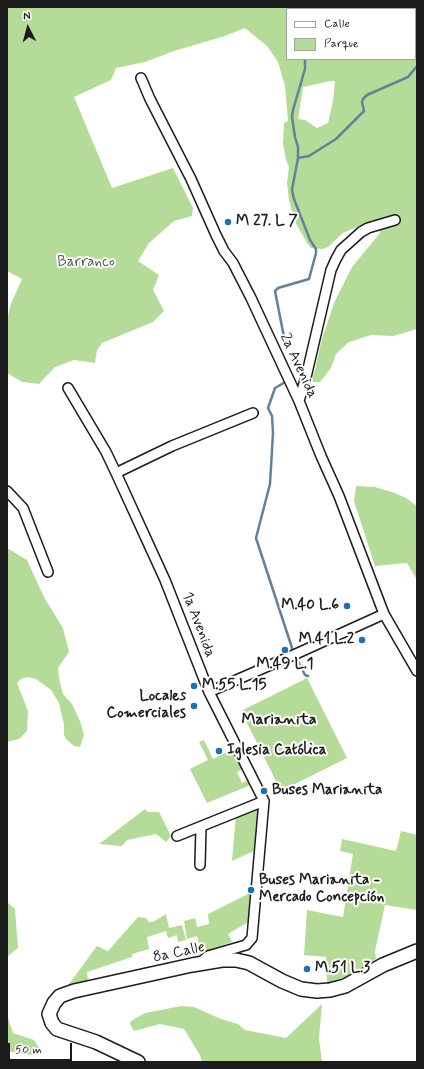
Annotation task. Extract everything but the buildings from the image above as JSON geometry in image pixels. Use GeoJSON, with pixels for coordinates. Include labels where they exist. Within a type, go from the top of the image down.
{"type":"FeatureCollection","features":[{"type":"Feature","properties":{"kind":"main road","name":"8a Calle"},"geometry":{"type":"LineString","coordinates":[[138,1062],[96,1042],[57,1029],[50,1017],[50,1011],[54,1003],[60,996],[74,991],[222,960],[243,961],[254,965],[293,986],[305,990],[323,991],[345,986],[383,964],[417,951]]}},
{"type":"Feature","properties":{"kind":"street","name":"2a Avenida"},"geometry":{"type":"LineString","coordinates":[[141,78],[150,99],[191,179],[216,235],[251,298],[299,401],[318,450],[339,496],[384,614],[417,671]]}},
{"type":"Feature","properties":{"kind":"street"},"geometry":{"type":"LineString","coordinates":[[299,401],[336,259],[341,250],[361,232],[368,228],[395,220]]}},
{"type":"Feature","properties":{"kind":"street","name":"1a Avenida"},"geometry":{"type":"LineString","coordinates":[[68,388],[106,452],[116,473],[166,580],[209,692],[264,801]]}},
{"type":"Feature","properties":{"kind":"street"},"geometry":{"type":"LineString","coordinates":[[116,473],[172,446],[253,413]]}},
{"type":"Feature","properties":{"kind":"street"},"geometry":{"type":"LineString","coordinates":[[7,491],[23,508],[48,572]]}},
{"type":"Feature","properties":{"kind":"street"},"geometry":{"type":"LineString","coordinates":[[209,692],[384,614]]}},
{"type":"Feature","properties":{"kind":"street"},"geometry":{"type":"LineString","coordinates":[[177,836],[264,801],[252,938],[246,945],[208,956],[199,964]]}},
{"type":"Feature","properties":{"kind":"street"},"geometry":{"type":"LineString","coordinates":[[200,865],[201,827]]}},
{"type":"Feature","properties":{"kind":"green space","name":"Barranco"},"geometry":{"type":"Polygon","coordinates":[[[7,7],[417,7],[417,329],[393,336],[371,335],[349,342],[336,354],[331,368],[320,382],[311,382],[321,342],[334,303],[352,267],[380,233],[378,222],[373,220],[343,233],[328,247],[323,249],[311,248],[307,243],[294,220],[289,200],[287,183],[289,167],[283,144],[284,123],[288,121],[285,86],[278,62],[267,46],[245,28],[145,62],[116,68],[111,80],[74,97],[112,188],[173,168],[193,208],[192,216],[174,221],[149,243],[138,261],[159,275],[153,290],[164,311],[153,322],[102,343],[97,350],[95,363],[74,360],[55,367],[39,384],[22,382],[7,373],[7,322],[10,306],[22,279],[7,271],[7,7]],[[335,81],[303,87],[298,119],[305,120],[317,128],[328,123],[333,101],[335,81]]]}},
{"type":"Feature","properties":{"kind":"green space"},"geometry":{"type":"Polygon","coordinates":[[[356,486],[375,487],[395,493],[406,498],[417,506],[417,580],[407,563],[375,566],[354,501],[356,486]]]}},
{"type":"Feature","properties":{"kind":"green space"},"geometry":{"type":"Polygon","coordinates":[[[7,548],[27,560],[44,597],[63,628],[69,652],[58,668],[59,679],[63,694],[72,704],[80,721],[84,735],[80,747],[74,746],[64,735],[64,724],[59,703],[51,690],[36,679],[28,677],[21,679],[17,683],[28,711],[27,731],[19,739],[7,742],[7,548]]]}},
{"type":"Feature","properties":{"kind":"green space"},"geometry":{"type":"Polygon","coordinates":[[[307,678],[347,758],[281,791],[241,711],[307,678]]]}},
{"type":"Feature","properties":{"kind":"green space"},"geometry":{"type":"Polygon","coordinates":[[[204,740],[213,759],[235,748],[245,768],[237,772],[242,783],[250,779],[253,784],[207,803],[190,769],[208,760],[199,742],[204,740]]]}},
{"type":"Feature","properties":{"kind":"green space"},"geometry":{"type":"Polygon","coordinates":[[[262,803],[258,849],[232,861],[236,814],[262,803]]]}},
{"type":"Feature","properties":{"kind":"green space"},"geometry":{"type":"Polygon","coordinates":[[[145,809],[148,812],[159,812],[171,836],[166,842],[156,834],[127,840],[122,846],[99,844],[145,809]]]}},
{"type":"Feature","properties":{"kind":"green space"},"geometry":{"type":"Polygon","coordinates":[[[401,831],[417,835],[417,910],[385,905],[375,951],[376,959],[347,976],[327,984],[326,957],[304,955],[307,910],[343,917],[353,854],[340,851],[342,839],[396,851],[401,831]]]}},
{"type":"Feature","properties":{"kind":"green space"},"geometry":{"type":"Polygon","coordinates":[[[252,892],[250,921],[228,934],[232,942],[201,953],[197,936],[187,939],[184,921],[195,918],[197,927],[209,924],[208,914],[252,892]]]}},
{"type":"Feature","properties":{"kind":"green space"},"geometry":{"type":"Polygon","coordinates":[[[7,902],[15,909],[18,948],[7,957],[7,902]]]}},
{"type":"Feature","properties":{"kind":"green space"},"geometry":{"type":"Polygon","coordinates":[[[166,914],[169,928],[182,925],[186,940],[178,942],[177,935],[168,938],[166,931],[147,937],[149,949],[132,954],[132,957],[87,972],[88,982],[66,988],[97,946],[108,951],[138,917],[146,918],[149,922],[153,922],[166,914]]]}},
{"type":"Feature","properties":{"kind":"green space"},"geometry":{"type":"Polygon","coordinates":[[[322,1004],[319,1038],[322,1062],[202,1062],[200,1055],[184,1029],[160,1024],[134,1031],[130,1024],[131,1021],[145,1013],[181,1006],[194,1007],[221,1019],[238,1024],[245,1030],[286,1038],[322,1004]]]}},
{"type":"Feature","properties":{"kind":"green space"},"geometry":{"type":"Polygon","coordinates":[[[7,1015],[13,1033],[34,1040],[39,1048],[31,1055],[7,1051],[7,1015]]]}},
{"type":"Feature","properties":{"kind":"waterway"},"geometry":{"type":"LineString","coordinates":[[284,337],[275,291],[278,288],[309,279],[316,253],[316,249],[310,240],[292,190],[298,158],[298,147],[292,117],[305,69],[305,60]]}},
{"type":"Feature","properties":{"kind":"waterway"},"geometry":{"type":"LineString","coordinates":[[298,158],[309,156],[336,139],[364,111],[362,102],[367,95],[408,77],[417,66]]}},
{"type":"Feature","properties":{"kind":"waterway"},"geometry":{"type":"LineString","coordinates":[[287,381],[275,388],[268,408],[272,416],[273,433],[270,484],[256,538],[293,651],[305,675],[308,676]]}},
{"type":"Feature","properties":{"kind":"place","name":"M 27. L 7"},"geometry":{"type":"Point","coordinates":[228,222]}},
{"type":"Feature","properties":{"kind":"place","name":"M.40 L.6"},"geometry":{"type":"Point","coordinates":[347,606]}},
{"type":"Feature","properties":{"kind":"place","name":"M.41 L.2"},"geometry":{"type":"Point","coordinates":[362,640]}},
{"type":"Feature","properties":{"kind":"place","name":"M.49 L.1"},"geometry":{"type":"Point","coordinates":[285,650]}},
{"type":"Feature","properties":{"kind":"place","name":"M.55 L.15"},"geometry":{"type":"Point","coordinates":[194,686]}},
{"type":"Feature","properties":{"kind":"place","name":"Locales Comerciales"},"geometry":{"type":"Point","coordinates":[194,706]}},
{"type":"Feature","properties":{"kind":"place","name":"Iglesia Católica"},"geometry":{"type":"Point","coordinates":[219,751]}},
{"type":"Feature","properties":{"kind":"place","name":"Buses Marianita"},"geometry":{"type":"Point","coordinates":[264,791]}},
{"type":"Feature","properties":{"kind":"place","name":"Buses Marianita - Mercado Concepción"},"geometry":{"type":"Point","coordinates":[251,890]}},
{"type":"Feature","properties":{"kind":"place","name":"M.51 L.3"},"geometry":{"type":"Point","coordinates":[307,969]}},
{"type":"Feature","properties":{"kind":"district","name":"Marianita"},"geometry":{"type":"Point","coordinates":[279,721]}}]}
